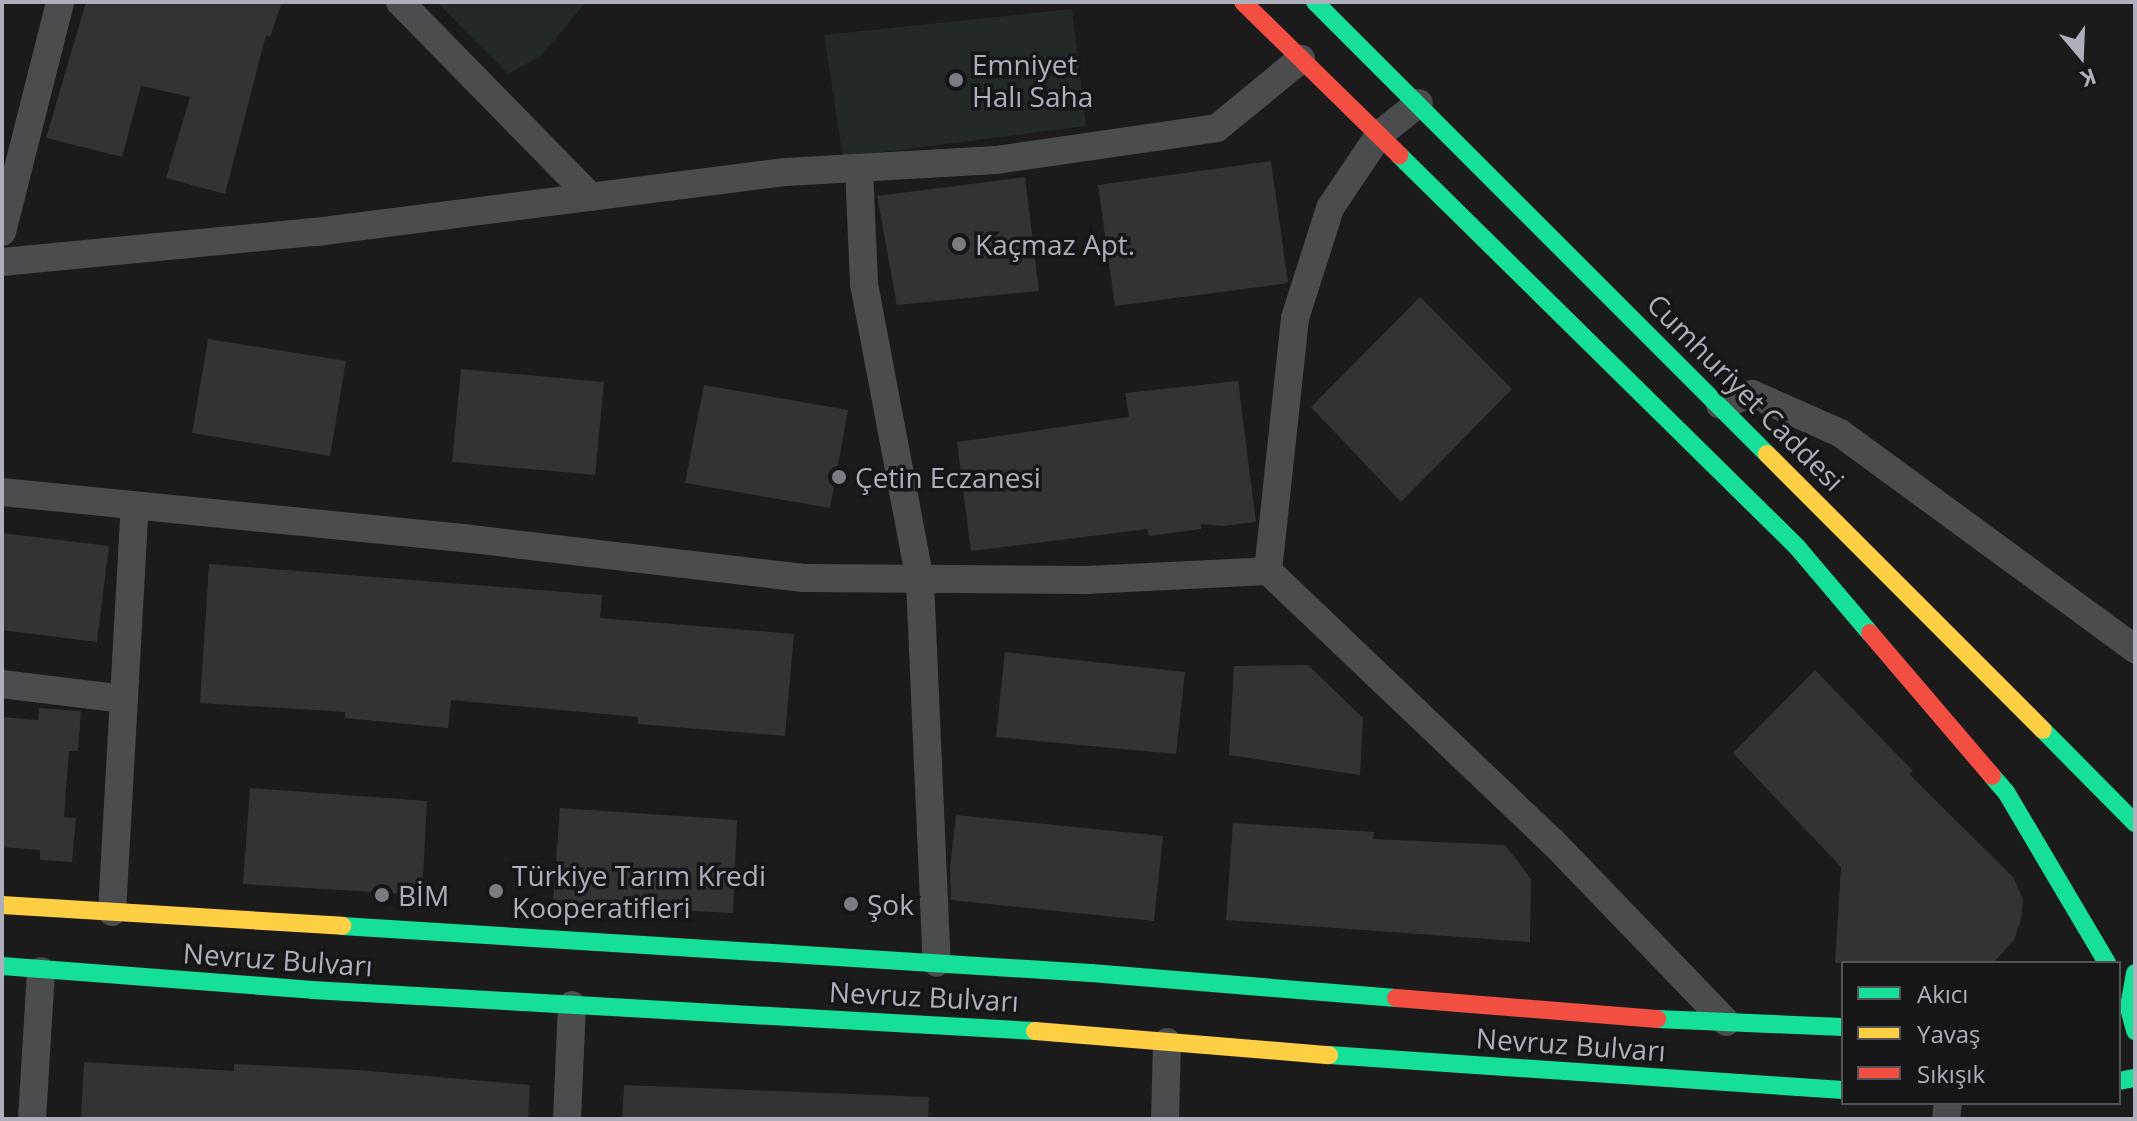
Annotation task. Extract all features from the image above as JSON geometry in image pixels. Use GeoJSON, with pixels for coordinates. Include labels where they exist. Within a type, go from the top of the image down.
{"type":"FeatureCollection","features":[{"type":"Feature","properties":{"kind":"main road"},"geometry":{"type":"LineString","coordinates":[[1243,2],[1797,547],[2006,792],[2106,961]]}},
{"type":"Feature","properties":{"kind":"main road","name":"Cumhuriyet Caddesi"},"geometry":{"type":"LineString","coordinates":[[1315,2],[2135,823]]}},
{"type":"Feature","properties":{"kind":"main road","name":"Nevruz Bulvarı"},"geometry":{"type":"LineString","coordinates":[[2,905],[937,963],[1726,1022],[1841,1027]]}},
{"type":"Feature","properties":{"kind":"main road","name":"Nevruz Bulvarı"},"geometry":{"type":"LineString","coordinates":[[2,966],[572,1005],[991,1027],[1506,1069],[1841,1090]]}},
{"type":"Feature","properties":{"kind":"main road"},"geometry":{"type":"LineString","coordinates":[[2135,973],[2124,1009],[2135,1031]]}},
{"type":"Feature","properties":{"kind":"street"},"geometry":{"type":"LineString","coordinates":[[2,232],[60,2]]}},
{"type":"Feature","properties":{"kind":"street"},"geometry":{"type":"LineString","coordinates":[[400,2],[591,197]]}},
{"type":"Feature","properties":{"kind":"street"},"geometry":{"type":"LineString","coordinates":[[2,262],[316,232],[786,172],[996,160],[1217,128],[1301,59]]}},
{"type":"Feature","properties":{"kind":"street"},"geometry":{"type":"LineString","coordinates":[[1268,571],[1295,318],[1330,208],[1379,135],[1419,103]]}},
{"type":"Feature","properties":{"kind":"street"},"geometry":{"type":"LineString","coordinates":[[859,168],[864,284],[920,581],[937,963]]}},
{"type":"Feature","properties":{"kind":"street"},"geometry":{"type":"LineString","coordinates":[[1720,405],[1752,394],[1840,433],[2135,649]]}},
{"type":"Feature","properties":{"kind":"street"},"geometry":{"type":"LineString","coordinates":[[2,492],[804,578],[1086,580],[1268,571],[1552,841],[1726,1022]]}},
{"type":"Feature","properties":{"kind":"street"},"geometry":{"type":"LineString","coordinates":[[112,912],[135,506]]}},
{"type":"Feature","properties":{"kind":"street"},"geometry":{"type":"LineString","coordinates":[[2,684],[124,699]]}},
{"type":"Feature","properties":{"kind":"street"},"geometry":{"type":"LineString","coordinates":[[32,1119],[41,971]]}},
{"type":"Feature","properties":{"kind":"street"},"geometry":{"type":"LineString","coordinates":[[567,1119],[572,1005]]}},
{"type":"Feature","properties":{"kind":"street"},"geometry":{"type":"LineString","coordinates":[[1165,1119],[1167,1042]]}},
{"type":"Feature","properties":{"kind":"shaded area"},"geometry":{"type":"Polygon","coordinates":[[[437,2],[586,2],[542,55],[508,74],[437,2]]]}},
{"type":"Feature","properties":{"kind":"shaded area","name":"Emniyet Halı Saha"},"geometry":{"type":"Polygon","coordinates":[[[1072,9],[1086,126],[843,157],[824,35],[1072,9]]]}},
{"type":"Feature","properties":{"kind":"building"},"geometry":{"type":"Polygon","coordinates":[[[86,2],[282,2],[270,37],[266,35],[225,194],[166,178],[190,97],[141,86],[122,157],[46,138],[86,2]]]}},
{"type":"Feature","properties":{"kind":"building"},"geometry":{"type":"Polygon","coordinates":[[[1271,161],[1288,283],[1115,306],[1098,185],[1271,161]]]}},
{"type":"Feature","properties":{"kind":"building","name":"Kaçmaz Apt."},"geometry":{"type":"Polygon","coordinates":[[[1025,177],[1039,291],[897,305],[877,196],[1025,177]]]}},
{"type":"Feature","properties":{"kind":"building"},"geometry":{"type":"Polygon","coordinates":[[[1420,297],[1512,389],[1401,502],[1311,407],[1420,297]]]}},
{"type":"Feature","properties":{"kind":"building"},"geometry":{"type":"Polygon","coordinates":[[[208,339],[346,361],[330,456],[192,433],[208,339]]]}},
{"type":"Feature","properties":{"kind":"building"},"geometry":{"type":"Polygon","coordinates":[[[461,369],[604,382],[595,475],[452,462],[461,369]]]}},
{"type":"Feature","properties":{"kind":"building"},"geometry":{"type":"Polygon","coordinates":[[[1238,381],[1256,522],[1223,526],[1201,524],[1201,529],[1149,536],[1147,529],[971,551],[957,442],[1129,417],[1125,393],[1238,381]]]}},
{"type":"Feature","properties":{"kind":"building"},"geometry":{"type":"Polygon","coordinates":[[[704,385],[848,410],[830,508],[685,483],[704,385]]]}},
{"type":"Feature","properties":{"kind":"building"},"geometry":{"type":"Polygon","coordinates":[[[2,533],[109,546],[97,642],[2,630],[2,533]]]}},
{"type":"Feature","properties":{"kind":"building"},"geometry":{"type":"Polygon","coordinates":[[[209,564],[602,595],[600,618],[794,634],[785,736],[638,724],[638,717],[451,700],[448,728],[345,718],[345,712],[200,703],[209,564]]]}},
{"type":"Feature","properties":{"kind":"building"},"geometry":{"type":"Polygon","coordinates":[[[1005,652],[1185,672],[1176,754],[996,737],[1005,652]]]}},
{"type":"Feature","properties":{"kind":"building"},"geometry":{"type":"Polygon","coordinates":[[[1308,665],[1363,718],[1360,775],[1229,755],[1234,666],[1308,665]]]}},
{"type":"Feature","properties":{"kind":"building"},"geometry":{"type":"Polygon","coordinates":[[[1815,670],[1913,771],[1909,774],[2013,877],[2023,899],[2021,920],[2014,940],[1995,961],[1835,963],[1841,867],[1733,753],[1815,670]]]}},
{"type":"Feature","properties":{"kind":"building"},"geometry":{"type":"Polygon","coordinates":[[[39,708],[81,711],[78,751],[69,751],[64,817],[76,818],[72,862],[40,860],[40,850],[2,847],[2,717],[38,720],[39,708]]]}},
{"type":"Feature","properties":{"kind":"building"},"geometry":{"type":"Polygon","coordinates":[[[250,788],[427,801],[422,895],[243,884],[250,788]]]}},
{"type":"Feature","properties":{"kind":"building"},"geometry":{"type":"Polygon","coordinates":[[[560,808],[737,820],[733,913],[553,904],[560,808]]]}},
{"type":"Feature","properties":{"kind":"building"},"geometry":{"type":"Polygon","coordinates":[[[956,815],[1163,836],[1154,921],[951,900],[950,869],[956,815]]]}},
{"type":"Feature","properties":{"kind":"building"},"geometry":{"type":"Polygon","coordinates":[[[1233,823],[1374,832],[1373,839],[1505,845],[1531,879],[1530,942],[1226,920],[1233,823]]]}},
{"type":"Feature","properties":{"kind":"building"},"geometry":{"type":"Polygon","coordinates":[[[84,1062],[234,1071],[234,1064],[358,1070],[530,1085],[528,1119],[81,1119],[84,1062]]]}},
{"type":"Feature","properties":{"kind":"building"},"geometry":{"type":"Polygon","coordinates":[[[624,1085],[929,1097],[928,1119],[622,1119],[624,1085]]]}},
{"type":"Feature","properties":{"kind":"traffic: fast"},"geometry":{"type":"LineString","coordinates":[[1315,2],[1767,454]]}},
{"type":"Feature","properties":{"kind":"traffic: fast"},"geometry":{"type":"LineString","coordinates":[[1399,155],[1797,547],[1870,633]]}},
{"type":"Feature","properties":{"kind":"traffic: fast"},"geometry":{"type":"LineString","coordinates":[[2043,730],[2135,823]]}},
{"type":"Feature","properties":{"kind":"traffic: fast"},"geometry":{"type":"LineString","coordinates":[[1992,776],[2006,792],[2106,961]]}},
{"type":"Feature","properties":{"kind":"traffic: fast"},"geometry":{"type":"LineString","coordinates":[[342,926],[1091,973],[1396,998]]}},
{"type":"Feature","properties":{"kind":"traffic: fast"},"geometry":{"type":"LineString","coordinates":[[2,966],[312,990],[1035,1031]]}},
{"type":"Feature","properties":{"kind":"traffic: fast"},"geometry":{"type":"LineString","coordinates":[[2135,973],[2129,1008],[2135,1031]]}},
{"type":"Feature","properties":{"kind":"traffic: fast"},"geometry":{"type":"LineString","coordinates":[[1657,1019],[1841,1027]]}},
{"type":"Feature","properties":{"kind":"traffic: fast"},"geometry":{"type":"LineString","coordinates":[[1329,1055],[1841,1090]]}},
{"type":"Feature","properties":{"kind":"traffic: fast"},"geometry":{"type":"LineString","coordinates":[[2121,1081],[2135,1078]]}},
{"type":"Feature","properties":{"kind":"traffic: slow"},"geometry":{"type":"LineString","coordinates":[[1767,454],[2043,730]]}},
{"type":"Feature","properties":{"kind":"traffic: slow"},"geometry":{"type":"LineString","coordinates":[[2,905],[342,926]]}},
{"type":"Feature","properties":{"kind":"traffic: slow"},"geometry":{"type":"LineString","coordinates":[[1035,1031],[1329,1055]]}},
{"type":"Feature","properties":{"kind":"traffic: jam"},"geometry":{"type":"LineString","coordinates":[[1243,2],[1399,155]]}},
{"type":"Feature","properties":{"kind":"traffic: jam"},"geometry":{"type":"LineString","coordinates":[[1870,633],[1992,776]]}},
{"type":"Feature","properties":{"kind":"traffic: jam"},"geometry":{"type":"LineString","coordinates":[[1396,998],[1657,1019]]}},
{"type":"Feature","properties":{"kind":"place","name":"Emniyet Halı Saha"},"geometry":{"type":"Point","coordinates":[956,80]}},
{"type":"Feature","properties":{"kind":"place","name":"Kaçmaz Apt."},"geometry":{"type":"Point","coordinates":[959,244]}},
{"type":"Feature","properties":{"kind":"place","name":"Çetin Eczanesi"},"geometry":{"type":"Point","coordinates":[839,477]}},
{"type":"Feature","properties":{"kind":"place","name":"Türkiye Tarım Kredi Kooperatifleri"},"geometry":{"type":"Point","coordinates":[496,891]}},
{"type":"Feature","properties":{"kind":"place","name":"BİM"},"geometry":{"type":"Point","coordinates":[382,895]}},
{"type":"Feature","properties":{"kind":"place","name":"Şok"},"geometry":{"type":"Point","coordinates":[851,904]}}]}
